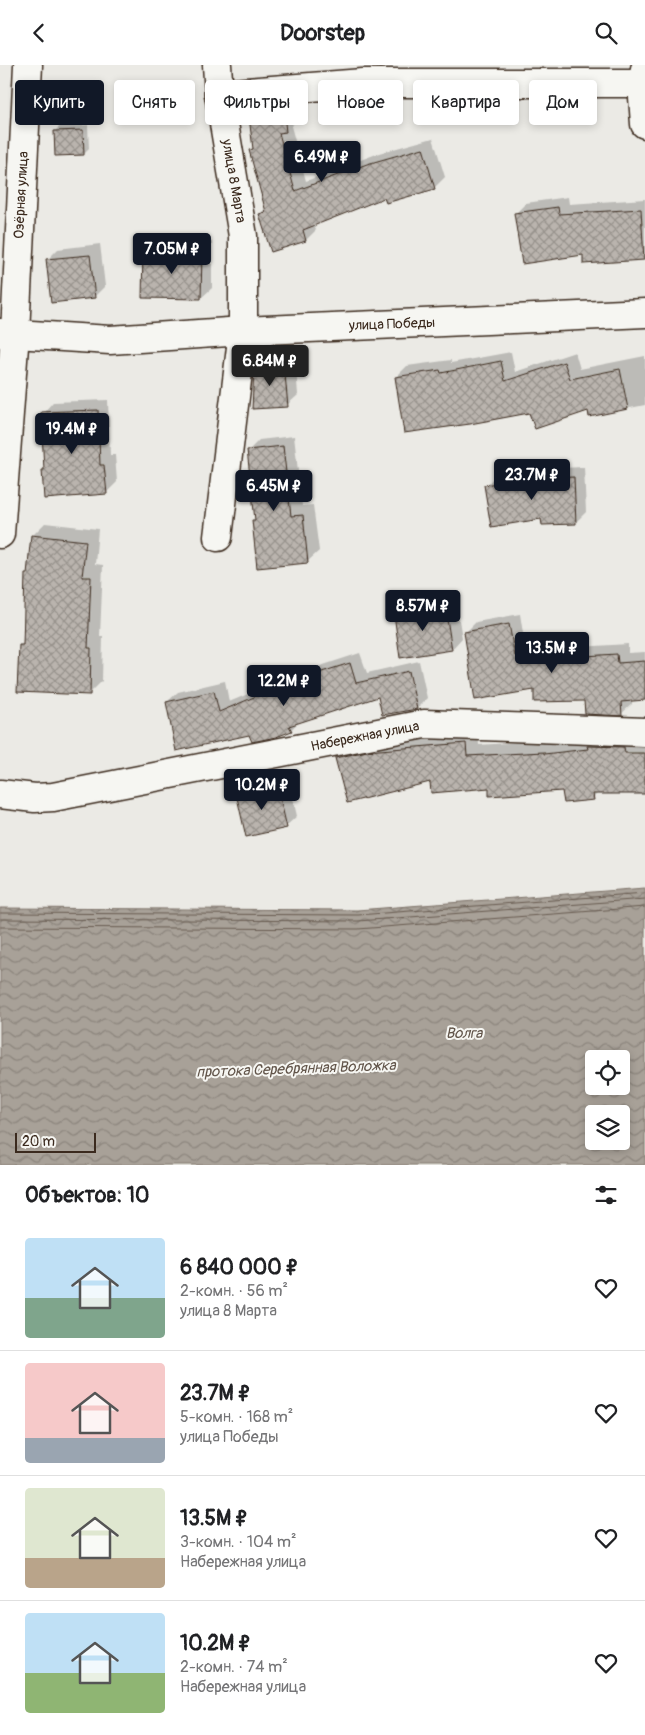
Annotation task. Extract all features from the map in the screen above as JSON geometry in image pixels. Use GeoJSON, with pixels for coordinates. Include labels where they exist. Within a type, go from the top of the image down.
{"type":"FeatureCollection","features":[{"type":"Feature","properties":{"kind":"street","name":"Озёрная улица"},"geometry":{"type":"LineString","coordinates":[[0,533],[7,333],[28,65]]}},
{"type":"Feature","properties":{"kind":"street","name":"улица 8 Марта"},"geometry":{"type":"LineString","coordinates":[[217,65],[218,80]]}},
{"type":"Feature","properties":{"kind":"street"},"geometry":{"type":"LineString","coordinates":[[308,87],[363,83],[644,76],[645,123]]}},
{"type":"Feature","properties":{"kind":"street","name":"улица 8 Марта"},"geometry":{"type":"LineString","coordinates":[[218,537],[243,331],[243,236],[224,125]]}},
{"type":"Feature","properties":{"kind":"street","name":"улица Победы"},"geometry":{"type":"LineString","coordinates":[[7,333],[110,340],[243,331],[645,313]]}},
{"type":"Feature","properties":{"kind":"street","name":"Набережная улица"},"geometry":{"type":"LineString","coordinates":[[0,794],[35,798],[53,797],[424,724],[645,732]]}},
{"type":"Feature","properties":{"kind":"water","name":"Волга"},"geometry":{"type":"Polygon","coordinates":[[[645,888],[645,1165],[0,1165],[0,908],[357,910],[645,888]]]}},
{"type":"Feature","properties":{"kind":"building"},"geometry":{"type":"Polygon","coordinates":[[[250,125],[285,125],[286,132],[279,133],[295,191],[367,164],[423,148],[435,189],[386,203],[384,198],[303,230],[306,241],[271,252],[259,214],[266,212],[249,150],[253,149],[250,125]]]}},
{"type":"Feature","properties":{"kind":"building"},"geometry":{"type":"Polygon","coordinates":[[[83,130],[84,155],[55,156],[54,131],[83,130]]]}},
{"type":"Feature","properties":{"kind":"building"},"geometry":{"type":"Polygon","coordinates":[[[558,207],[559,214],[641,209],[644,260],[583,264],[583,255],[522,264],[514,213],[558,207]]]}},
{"type":"Feature","properties":{"kind":"building"},"geometry":{"type":"Polygon","coordinates":[[[143,251],[202,252],[201,299],[142,298],[143,251]]]}},
{"type":"Feature","properties":{"kind":"building"},"geometry":{"type":"Polygon","coordinates":[[[90,255],[95,298],[51,303],[46,259],[90,255]]]}},
{"type":"Feature","properties":{"kind":"building"},"geometry":{"type":"Polygon","coordinates":[[[501,361],[505,381],[564,362],[570,379],[620,369],[628,409],[589,417],[588,411],[535,429],[529,413],[470,424],[404,433],[395,377],[440,370],[441,373],[501,361]]]}},
{"type":"Feature","properties":{"kind":"building"},"geometry":{"type":"Polygon","coordinates":[[[284,363],[288,407],[252,409],[254,367],[284,363]]]}},
{"type":"Feature","properties":{"kind":"building"},"geometry":{"type":"Polygon","coordinates":[[[98,410],[100,465],[104,465],[107,494],[44,499],[41,412],[98,410]]]}},
{"type":"Feature","properties":{"kind":"building"},"geometry":{"type":"Polygon","coordinates":[[[283,446],[291,516],[303,515],[308,563],[257,568],[252,520],[255,520],[247,450],[283,446]]]}},
{"type":"Feature","properties":{"kind":"building"},"geometry":{"type":"Polygon","coordinates":[[[574,477],[576,524],[542,525],[541,519],[491,527],[484,485],[525,479],[574,477]]]}},
{"type":"Feature","properties":{"kind":"building"},"geometry":{"type":"Polygon","coordinates":[[[31,535],[86,541],[82,577],[91,577],[88,648],[91,648],[90,695],[17,692],[19,645],[23,645],[25,574],[27,574],[31,535]]]}},
{"type":"Feature","properties":{"kind":"building"},"geometry":{"type":"Polygon","coordinates":[[[445,606],[452,650],[400,658],[394,614],[445,606]]]}},
{"type":"Feature","properties":{"kind":"building"},"geometry":{"type":"Polygon","coordinates":[[[509,624],[515,656],[569,655],[569,657],[617,654],[618,663],[645,661],[645,700],[621,702],[622,716],[585,714],[584,701],[534,702],[534,690],[475,700],[464,632],[509,624]]]}},
{"type":"Feature","properties":{"kind":"building"},"geometry":{"type":"Polygon","coordinates":[[[350,663],[356,683],[409,671],[417,709],[382,715],[378,697],[289,726],[292,731],[276,737],[252,742],[249,735],[176,751],[166,702],[214,691],[219,712],[287,683],[350,663]]]}},
{"type":"Feature","properties":{"kind":"building"},"geometry":{"type":"Polygon","coordinates":[[[466,743],[467,756],[544,752],[544,754],[588,749],[587,746],[624,747],[625,753],[645,753],[645,794],[593,794],[594,800],[564,803],[562,791],[489,796],[489,788],[431,793],[430,782],[347,803],[335,758],[367,751],[466,743]]]}},
{"type":"Feature","properties":{"kind":"building"},"geometry":{"type":"Polygon","coordinates":[[[277,784],[287,828],[246,837],[236,793],[277,784]]]}},
{"type":"Feature","properties":{"kind":"water label","name":"протока Серебрянная Воложка"},"geometry":{"type":"Point","coordinates":[296,1069]}}]}
